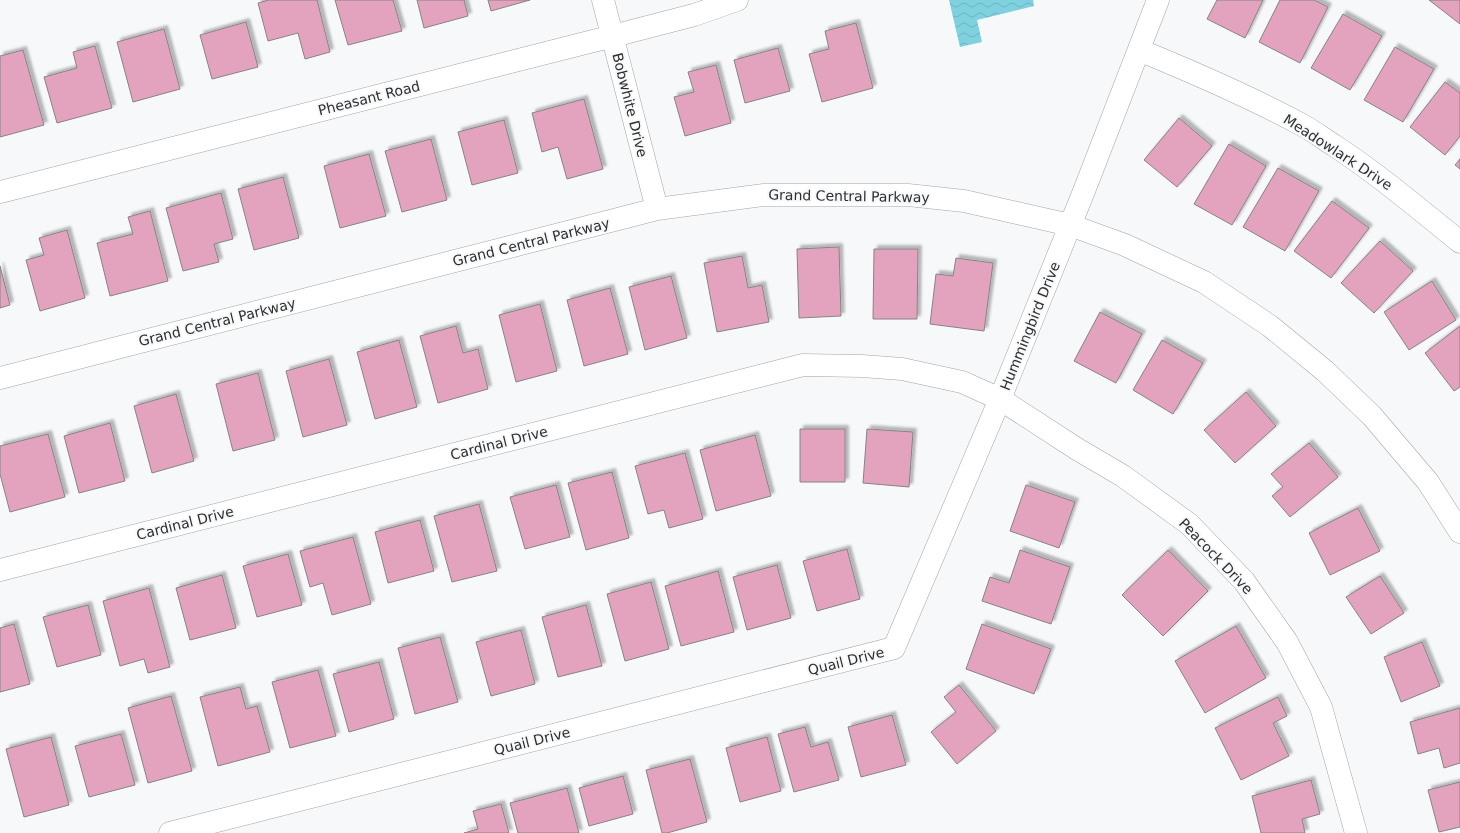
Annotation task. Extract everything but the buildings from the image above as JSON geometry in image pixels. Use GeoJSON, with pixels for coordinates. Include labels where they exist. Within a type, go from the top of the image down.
{"type":"FeatureCollection","features":[{"type":"Feature","properties":{"kind":"street","name":"Bobwhite Drive"},"geometry":{"type":"LineString","coordinates":[[603,0],[657,210]]}},
{"type":"Feature","properties":{"kind":"street","name":"Pheasant Road"},"geometry":{"type":"LineString","coordinates":[[0,192],[694,15],[737,0]]}},
{"type":"Feature","properties":{"kind":"street","name":"Hummingbird Drive"},"geometry":{"type":"LineString","coordinates":[[894,648],[1000,399],[1158,0]]}},
{"type":"Feature","properties":{"kind":"street","name":"Meadowlark Drive"},"geometry":{"type":"LineString","coordinates":[[1139,50],[1251,99],[1305,127],[1354,159],[1406,198],[1460,242]]}},
{"type":"Feature","properties":{"kind":"street","name":"Grand Central Parkway"},"geometry":{"type":"LineString","coordinates":[[0,378],[657,210],[764,195],[908,195],[964,201],[1070,225],[1125,245],[1204,282],[1270,326],[1325,371],[1372,416],[1428,482],[1460,532]]}},
{"type":"Feature","properties":{"kind":"street","name":"Cardinal Drive"},"geometry":{"type":"LineString","coordinates":[[0,570],[803,365],[862,366],[902,369],[962,382],[1000,399]]}},
{"type":"Feature","properties":{"kind":"street","name":"Peacock Drive"},"geometry":{"type":"LineString","coordinates":[[1000,399],[1077,449],[1123,476],[1189,524],[1244,581],[1287,642],[1321,708],[1356,833]]}},
{"type":"Feature","properties":{"kind":"street","name":"Quail Drive"},"geometry":{"type":"LineString","coordinates":[[170,833],[894,648]]}},
{"type":"Feature","properties":{"kind":"water"},"geometry":{"type":"Polygon","coordinates":[[[949,0],[1033,0],[1034,6],[977,20],[982,42],[960,47],[949,0]]]}}]}
